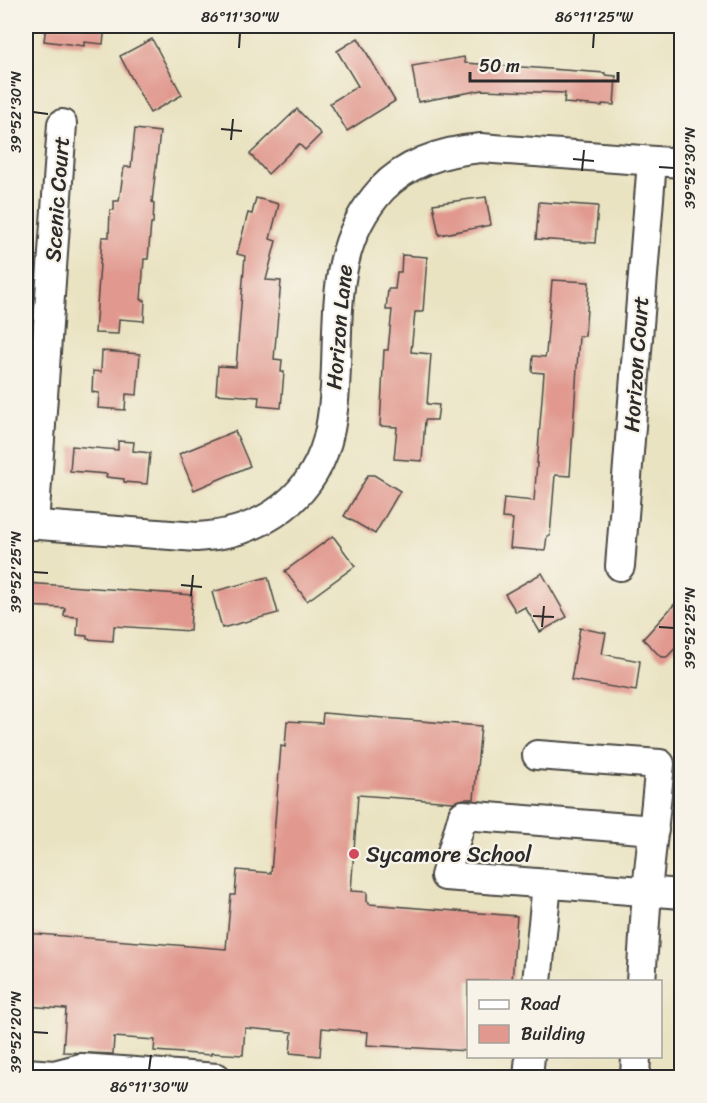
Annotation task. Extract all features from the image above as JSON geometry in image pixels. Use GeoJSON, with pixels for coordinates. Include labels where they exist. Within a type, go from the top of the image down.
{"type":"FeatureCollection","features":[{"type":"Feature","properties":{"kind":"street","name":"Scenic Court"},"geometry":{"type":"LineString","coordinates":[[30,524],[62,124]]}},
{"type":"Feature","properties":{"kind":"street","name":"Horizon Lane"},"geometry":{"type":"LineString","coordinates":[[30,524],[197,537],[215,536],[242,530],[268,519],[290,502],[313,473],[330,429],[342,269],[348,243],[355,226],[369,204],[388,183],[411,167],[436,156],[481,148],[681,163]]}},
{"type":"Feature","properties":{"kind":"street","name":"Horizon Court"},"geometry":{"type":"LineString","coordinates":[[620,566],[652,161]]}},
{"type":"Feature","properties":{"kind":"street"},"geometry":{"type":"LineString","coordinates":[[537,755],[660,764],[647,891],[641,980]]}},
{"type":"Feature","properties":{"kind":"street"},"geometry":{"type":"LineString","coordinates":[[654,830],[463,815],[445,876],[681,894]]}},
{"type":"Feature","properties":{"kind":"street"},"geometry":{"type":"LineString","coordinates":[[537,980],[547,884]]}},
{"type":"Feature","properties":{"kind":"street"},"geometry":{"type":"LineString","coordinates":[[528,1077],[530,1058]]}},
{"type":"Feature","properties":{"kind":"street"},"geometry":{"type":"LineString","coordinates":[[635,1077],[636,1058]]}},
{"type":"Feature","properties":{"kind":"street"},"geometry":{"type":"LineString","coordinates":[[26,1073],[53,1076],[81,1068],[217,1077]]}},
{"type":"Feature","properties":{"kind":"building"},"geometry":{"type":"Polygon","coordinates":[[[46,26],[105,26],[103,44],[84,42],[84,46],[44,41],[46,26]]]}},
{"type":"Feature","properties":{"kind":"building"},"geometry":{"type":"Polygon","coordinates":[[[358,38],[395,101],[347,131],[330,103],[358,86],[337,51],[358,38]]]}},
{"type":"Feature","properties":{"kind":"building"},"geometry":{"type":"Polygon","coordinates":[[[152,39],[182,95],[150,113],[120,56],[152,39]]]}},
{"type":"Feature","properties":{"kind":"building"},"geometry":{"type":"Polygon","coordinates":[[[464,57],[465,63],[605,73],[605,75],[616,76],[614,105],[564,103],[565,93],[482,90],[418,102],[412,66],[464,57]]]}},
{"type":"Feature","properties":{"kind":"building"},"geometry":{"type":"Polygon","coordinates":[[[297,109],[321,134],[305,150],[299,144],[268,174],[250,154],[297,109]]]}},
{"type":"Feature","properties":{"kind":"building"},"geometry":{"type":"Polygon","coordinates":[[[135,129],[160,132],[152,202],[154,203],[153,223],[151,223],[148,259],[144,259],[141,300],[145,300],[144,321],[119,319],[118,334],[95,333],[102,237],[109,237],[110,210],[114,210],[114,201],[119,201],[124,167],[131,167],[135,129]]]}},
{"type":"Feature","properties":{"kind":"building"},"geometry":{"type":"Polygon","coordinates":[[[486,197],[491,225],[439,235],[433,204],[486,197]]]}},
{"type":"Feature","properties":{"kind":"building"},"geometry":{"type":"Polygon","coordinates":[[[256,198],[279,204],[270,239],[276,241],[266,280],[281,281],[274,359],[282,360],[281,372],[284,372],[281,408],[258,406],[259,397],[216,394],[218,366],[236,367],[245,256],[237,254],[248,213],[252,214],[256,198]]]}},
{"type":"Feature","properties":{"kind":"building"},"geometry":{"type":"Polygon","coordinates":[[[539,202],[598,206],[595,243],[536,239],[539,202]]]}},
{"type":"Feature","properties":{"kind":"building"},"geometry":{"type":"Polygon","coordinates":[[[402,255],[427,257],[423,312],[415,312],[411,352],[431,354],[427,404],[439,405],[437,420],[425,420],[422,461],[394,459],[397,427],[380,426],[384,350],[388,350],[392,310],[386,310],[388,289],[395,289],[397,272],[401,272],[402,255]]]}},
{"type":"Feature","properties":{"kind":"building"},"geometry":{"type":"Polygon","coordinates":[[[552,280],[589,282],[585,336],[579,336],[570,476],[555,475],[550,536],[547,536],[545,551],[510,548],[513,519],[502,518],[504,498],[534,501],[544,373],[532,372],[533,356],[545,357],[546,354],[552,280]]]}},
{"type":"Feature","properties":{"kind":"building"},"geometry":{"type":"Polygon","coordinates":[[[102,351],[140,354],[137,395],[126,394],[125,410],[98,408],[99,393],[92,392],[93,371],[101,372],[102,351]]]}},
{"type":"Feature","properties":{"kind":"building"},"geometry":{"type":"Polygon","coordinates":[[[235,431],[250,466],[194,490],[179,454],[235,431]]]}},
{"type":"Feature","properties":{"kind":"building"},"geometry":{"type":"Polygon","coordinates":[[[118,441],[134,442],[133,451],[150,453],[147,484],[124,482],[124,479],[106,477],[107,474],[70,471],[72,446],[118,450],[118,441]]]}},
{"type":"Feature","properties":{"kind":"building"},"geometry":{"type":"Polygon","coordinates":[[[368,475],[374,475],[400,491],[375,534],[344,516],[368,475]]]}},
{"type":"Feature","properties":{"kind":"building"},"geometry":{"type":"Polygon","coordinates":[[[333,536],[355,566],[307,601],[285,571],[333,536]]]}},
{"type":"Feature","properties":{"kind":"building"},"geometry":{"type":"Polygon","coordinates":[[[542,573],[567,617],[540,632],[525,607],[516,612],[505,594],[542,573]]]}},
{"type":"Feature","properties":{"kind":"building"},"geometry":{"type":"Polygon","coordinates":[[[268,577],[278,613],[222,628],[212,592],[268,577]]]}},
{"type":"Feature","properties":{"kind":"building"},"geometry":{"type":"Polygon","coordinates":[[[26,583],[192,595],[190,631],[114,626],[113,641],[87,639],[87,636],[77,635],[78,617],[64,616],[65,608],[26,606],[26,583]]]}},
{"type":"Feature","properties":{"kind":"building"},"geometry":{"type":"Polygon","coordinates":[[[681,597],[681,642],[667,657],[661,657],[643,639],[681,597]]]}},
{"type":"Feature","properties":{"kind":"building"},"geometry":{"type":"Polygon","coordinates":[[[580,628],[606,633],[602,654],[640,661],[636,691],[571,680],[580,628]]]}},
{"type":"Feature","properties":{"kind":"building"},"geometry":{"type":"Polygon","coordinates":[[[323,713],[481,726],[474,799],[453,802],[358,795],[351,891],[367,892],[369,904],[517,916],[512,980],[467,980],[467,1051],[367,1045],[368,1032],[322,1028],[320,1056],[290,1053],[292,1032],[245,1028],[243,1055],[154,1051],[155,1040],[114,1037],[113,1054],[63,1052],[66,1009],[26,1006],[26,933],[226,949],[231,895],[235,895],[237,870],[271,873],[281,746],[285,747],[287,721],[322,723],[323,713]]]}},
{"type":"Feature","properties":{"kind":"place","name":"Sycamore School"},"geometry":{"type":"Point","coordinates":[354,854]}}]}
